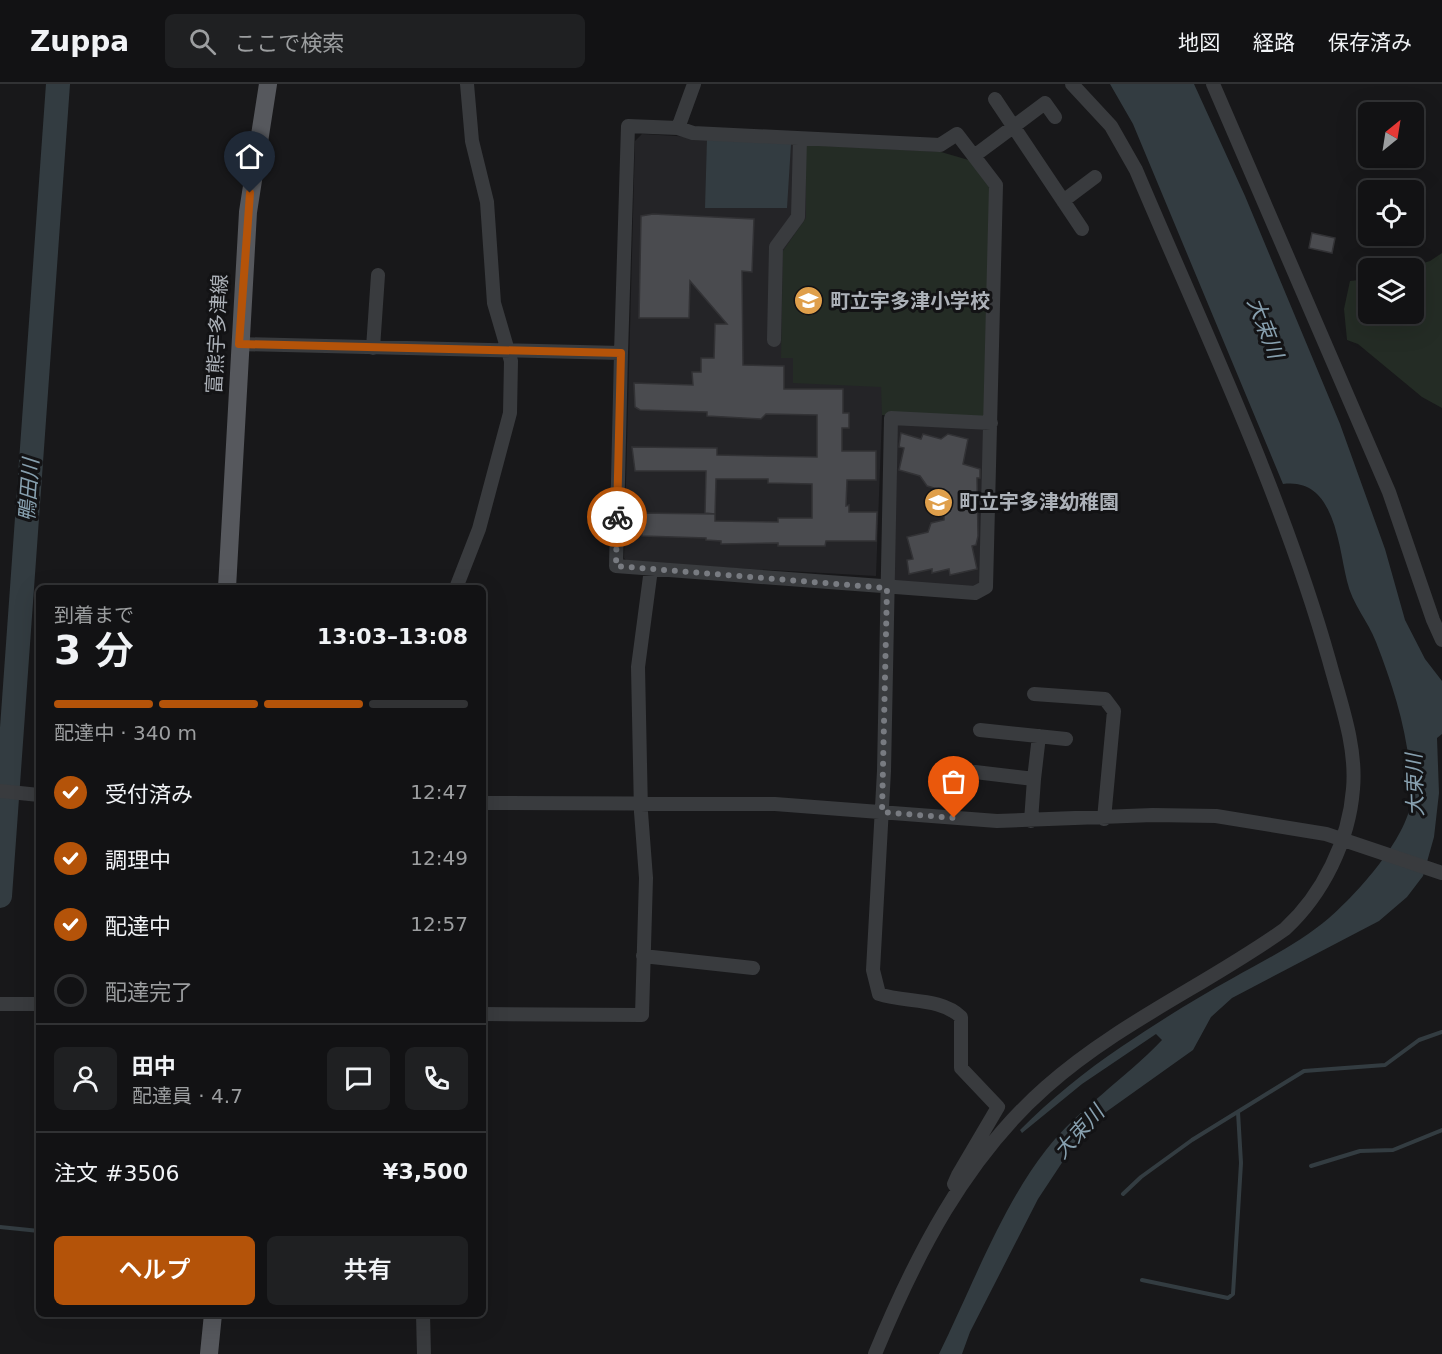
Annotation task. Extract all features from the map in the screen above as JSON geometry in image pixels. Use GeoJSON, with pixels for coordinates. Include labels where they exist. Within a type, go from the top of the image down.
{"type":"FeatureCollection","features":[{"type":"Feature","properties":{"kind":"main road","name":"富熊宇多津線"},"geometry":{"type":"LineString","coordinates":[[227,585],[248,212],[268,84]]}},
{"type":"Feature","properties":{"kind":"main road"},"geometry":{"type":"LineString","coordinates":[[209,1354],[213,1317]]}},
{"type":"Feature","properties":{"kind":"street"},"geometry":{"type":"LineString","coordinates":[[457,585],[479,529],[510,413],[509,352],[494,303],[487,202],[472,141],[467,84]]}},
{"type":"Feature","properties":{"kind":"street"},"geometry":{"type":"LineString","coordinates":[[678,128],[694,84]]}},
{"type":"Feature","properties":{"kind":"street"},"geometry":{"type":"LineString","coordinates":[[875,1354],[914,1268],[958,1190],[1012,1119],[1046,1087],[1149,1013],[1286,929],[1302,913],[1325,880],[1345,840],[1353,788],[1353,760],[1317,617],[1289,536],[1136,170],[1111,126],[1072,84]]}},
{"type":"Feature","properties":{"kind":"street"},"geometry":{"type":"LineString","coordinates":[[1213,84],[1389,492],[1442,640]]}},
{"type":"Feature","properties":{"kind":"street"},"geometry":{"type":"LineString","coordinates":[[995,99],[1082,229]]}},
{"type":"Feature","properties":{"kind":"street"},"geometry":{"type":"LineString","coordinates":[[974,156],[1045,103],[1055,117]]}},
{"type":"Feature","properties":{"kind":"street"},"geometry":{"type":"LineString","coordinates":[[628,126],[678,128],[693,133],[800,139],[940,145],[957,134],[996,185],[986,587],[975,593],[616,566],[628,126]]}},
{"type":"Feature","properties":{"kind":"street"},"geometry":{"type":"LineString","coordinates":[[774,340],[776,247],[798,217],[800,139]]}},
{"type":"Feature","properties":{"kind":"street"},"geometry":{"type":"LineString","coordinates":[[1063,201],[1095,177]]}},
{"type":"Feature","properties":{"kind":"street"},"geometry":{"type":"LineString","coordinates":[[373,348],[378,275]]}},
{"type":"Feature","properties":{"kind":"street"},"geometry":{"type":"LineString","coordinates":[[239,344],[621,353]]}},
{"type":"Feature","properties":{"kind":"street"},"geometry":{"type":"LineString","coordinates":[[958,1190],[954,1184],[958,1175],[999,1107],[961,1068],[961,1017],[956,1012],[925,1002],[879,994],[875,986],[873,970],[882,812],[891,418],[991,423]]}},
{"type":"Feature","properties":{"kind":"street"},"geometry":{"type":"LineString","coordinates":[[486,1014],[642,1015],[646,878],[641,802],[638,667],[651,569]]}},
{"type":"Feature","properties":{"kind":"street"},"geometry":{"type":"LineString","coordinates":[[1034,694],[1105,699],[1114,711],[1104,819]]}},
{"type":"Feature","properties":{"kind":"street"},"geometry":{"type":"LineString","coordinates":[[980,730],[1066,739]]}},
{"type":"Feature","properties":{"kind":"street"},"geometry":{"type":"LineString","coordinates":[[1031,821],[1039,736]]}},
{"type":"Feature","properties":{"kind":"street"},"geometry":{"type":"LineString","coordinates":[[975,772],[1034,779]]}},
{"type":"Feature","properties":{"kind":"street"},"geometry":{"type":"LineString","coordinates":[[0,791],[36,795]]}},
{"type":"Feature","properties":{"kind":"street"},"geometry":{"type":"LineString","coordinates":[[486,802],[775,804],[1031,821],[1153,815],[1216,816],[1303,829],[1345,840],[1442,873]]}},
{"type":"Feature","properties":{"kind":"street"},"geometry":{"type":"LineString","coordinates":[[643,956],[753,968]]}},
{"type":"Feature","properties":{"kind":"street"},"geometry":{"type":"LineString","coordinates":[[0,1004],[36,1004]]}},
{"type":"Feature","properties":{"kind":"street"},"geometry":{"type":"LineString","coordinates":[[423,1317],[424,1354]]}},
{"type":"Feature","properties":{"kind":"shaded area","name":"町立宇多津小学校"},"geometry":{"type":"Polygon","coordinates":[[[642,134],[941,152],[986,417],[882,415],[876,576],[628,562],[624,558],[635,141],[642,134]]]}},
{"type":"Feature","properties":{"kind":"shaded area"},"geometry":{"type":"Polygon","coordinates":[[[806,145],[941,152],[972,161],[990,186],[986,417],[882,415],[881,387],[793,383],[793,358],[781,358],[783,251],[806,218],[806,145]]]}},
{"type":"Feature","properties":{"kind":"shaded area"},"geometry":{"type":"Polygon","coordinates":[[[1442,253],[1442,408],[1422,397],[1358,344],[1347,340],[1344,309],[1350,281],[1358,280],[1358,324],[1424,324],[1424,263],[1442,253]]]}},
{"type":"Feature","properties":{"kind":"shaded area","name":"町立宇多津幼稚園"},"geometry":{"type":"Polygon","coordinates":[[[895,422],[985,428],[982,581],[976,588],[896,584],[890,576],[895,422]]]}},
{"type":"Feature","properties":{"kind":"water","name":"大束川"},"geometry":{"type":"Polygon","coordinates":[[[1110,84],[1194,84],[1245,196],[1340,424],[1385,549],[1405,620],[1425,659],[1442,681],[1442,734],[1437,738],[1439,793],[1434,837],[1423,876],[1407,897],[1379,921],[1232,998],[1211,1017],[1193,1050],[1106,1112],[1073,1146],[1038,1199],[970,1332],[962,1354],[939,1354],[1001,1222],[1030,1172],[1059,1135],[1087,1107],[1162,1040],[1156,1034],[1082,1084],[1022,1133],[1020,1130],[1044,1107],[1108,1056],[1191,1002],[1295,943],[1329,918],[1353,895],[1391,848],[1407,816],[1411,801],[1406,740],[1398,706],[1376,642],[1349,589],[1331,516],[1324,502],[1314,491],[1300,485],[1283,484],[1133,124],[1110,84]]]}},
{"type":"Feature","properties":{"kind":"water"},"geometry":{"type":"Polygon","coordinates":[[[707,139],[791,144],[787,208],[705,208],[707,139]]]}},
{"type":"Feature","properties":{"kind":"building"},"geometry":{"type":"Polygon","coordinates":[[[653,214],[754,219],[752,272],[742,271],[743,365],[784,366],[784,389],[843,389],[843,413],[849,413],[849,428],[842,428],[842,451],[876,451],[876,480],[847,480],[846,506],[849,505],[849,512],[877,512],[876,541],[826,541],[825,546],[778,546],[778,543],[721,544],[721,541],[706,540],[706,538],[642,536],[639,513],[715,514],[705,513],[706,471],[635,471],[632,447],[717,448],[717,455],[817,457],[817,415],[766,414],[761,419],[707,416],[707,412],[640,410],[635,407],[634,383],[693,385],[692,372],[701,372],[701,358],[714,358],[715,324],[727,324],[690,281],[689,318],[639,318],[641,216],[653,214]],[[716,479],[715,521],[778,522],[778,518],[812,518],[812,484],[768,483],[768,479],[716,479]]]}},
{"type":"Feature","properties":{"kind":"building"},"geometry":{"type":"Polygon","coordinates":[[[1312,233],[1335,238],[1332,253],[1309,248],[1312,233]]]}},
{"type":"Feature","properties":{"kind":"building"},"geometry":{"type":"Polygon","coordinates":[[[901,433],[921,439],[923,434],[941,439],[948,434],[968,439],[963,464],[980,469],[980,478],[977,478],[978,536],[976,545],[972,546],[977,569],[950,575],[949,569],[932,573],[932,569],[909,574],[907,560],[913,559],[907,537],[928,532],[931,523],[944,520],[944,512],[950,511],[949,492],[927,486],[920,476],[899,470],[904,448],[899,447],[901,433]]]}},
{"type":"Feature","properties":{"kind":"waterway","name":"鴨田川"},"geometry":{"type":"LineString","coordinates":[[0,896],[58,84]]}},
{"type":"Feature","properties":{"kind":"waterway"},"geometry":{"type":"LineString","coordinates":[[1123,1194],[1141,1177],[1192,1140],[1304,1071],[1385,1065],[1419,1040],[1442,1032]]}},
{"type":"Feature","properties":{"kind":"waterway"},"geometry":{"type":"LineString","coordinates":[[1142,1280],[1228,1298],[1233,1294],[1241,1163],[1238,1112]]}},
{"type":"Feature","properties":{"kind":"waterway"},"geometry":{"type":"LineString","coordinates":[[1311,1166],[1360,1151],[1393,1150],[1442,1130]]}},
{"type":"Feature","properties":{"kind":"waterway"},"geometry":{"type":"LineString","coordinates":[[0,1227],[36,1231]]}},
{"type":"Feature","properties":{"kind":"way so far"},"geometry":{"type":"LineString","coordinates":[[617,517],[616,566],[887,588],[882,812],[954,818]]}},
{"type":"Feature","properties":{"kind":"place","name":"町立宇多津小学校"},"geometry":{"type":"Point","coordinates":[809,301]}},
{"type":"Feature","properties":{"kind":"place","name":"町立宇多津幼稚園"},"geometry":{"type":"Point","coordinates":[938,502]}},
{"type":"Feature","properties":{"kind":"route"},"geometry":{"type":"LineString","coordinates":[[250,193],[239,344],[621,353],[617,517]]}}]}
